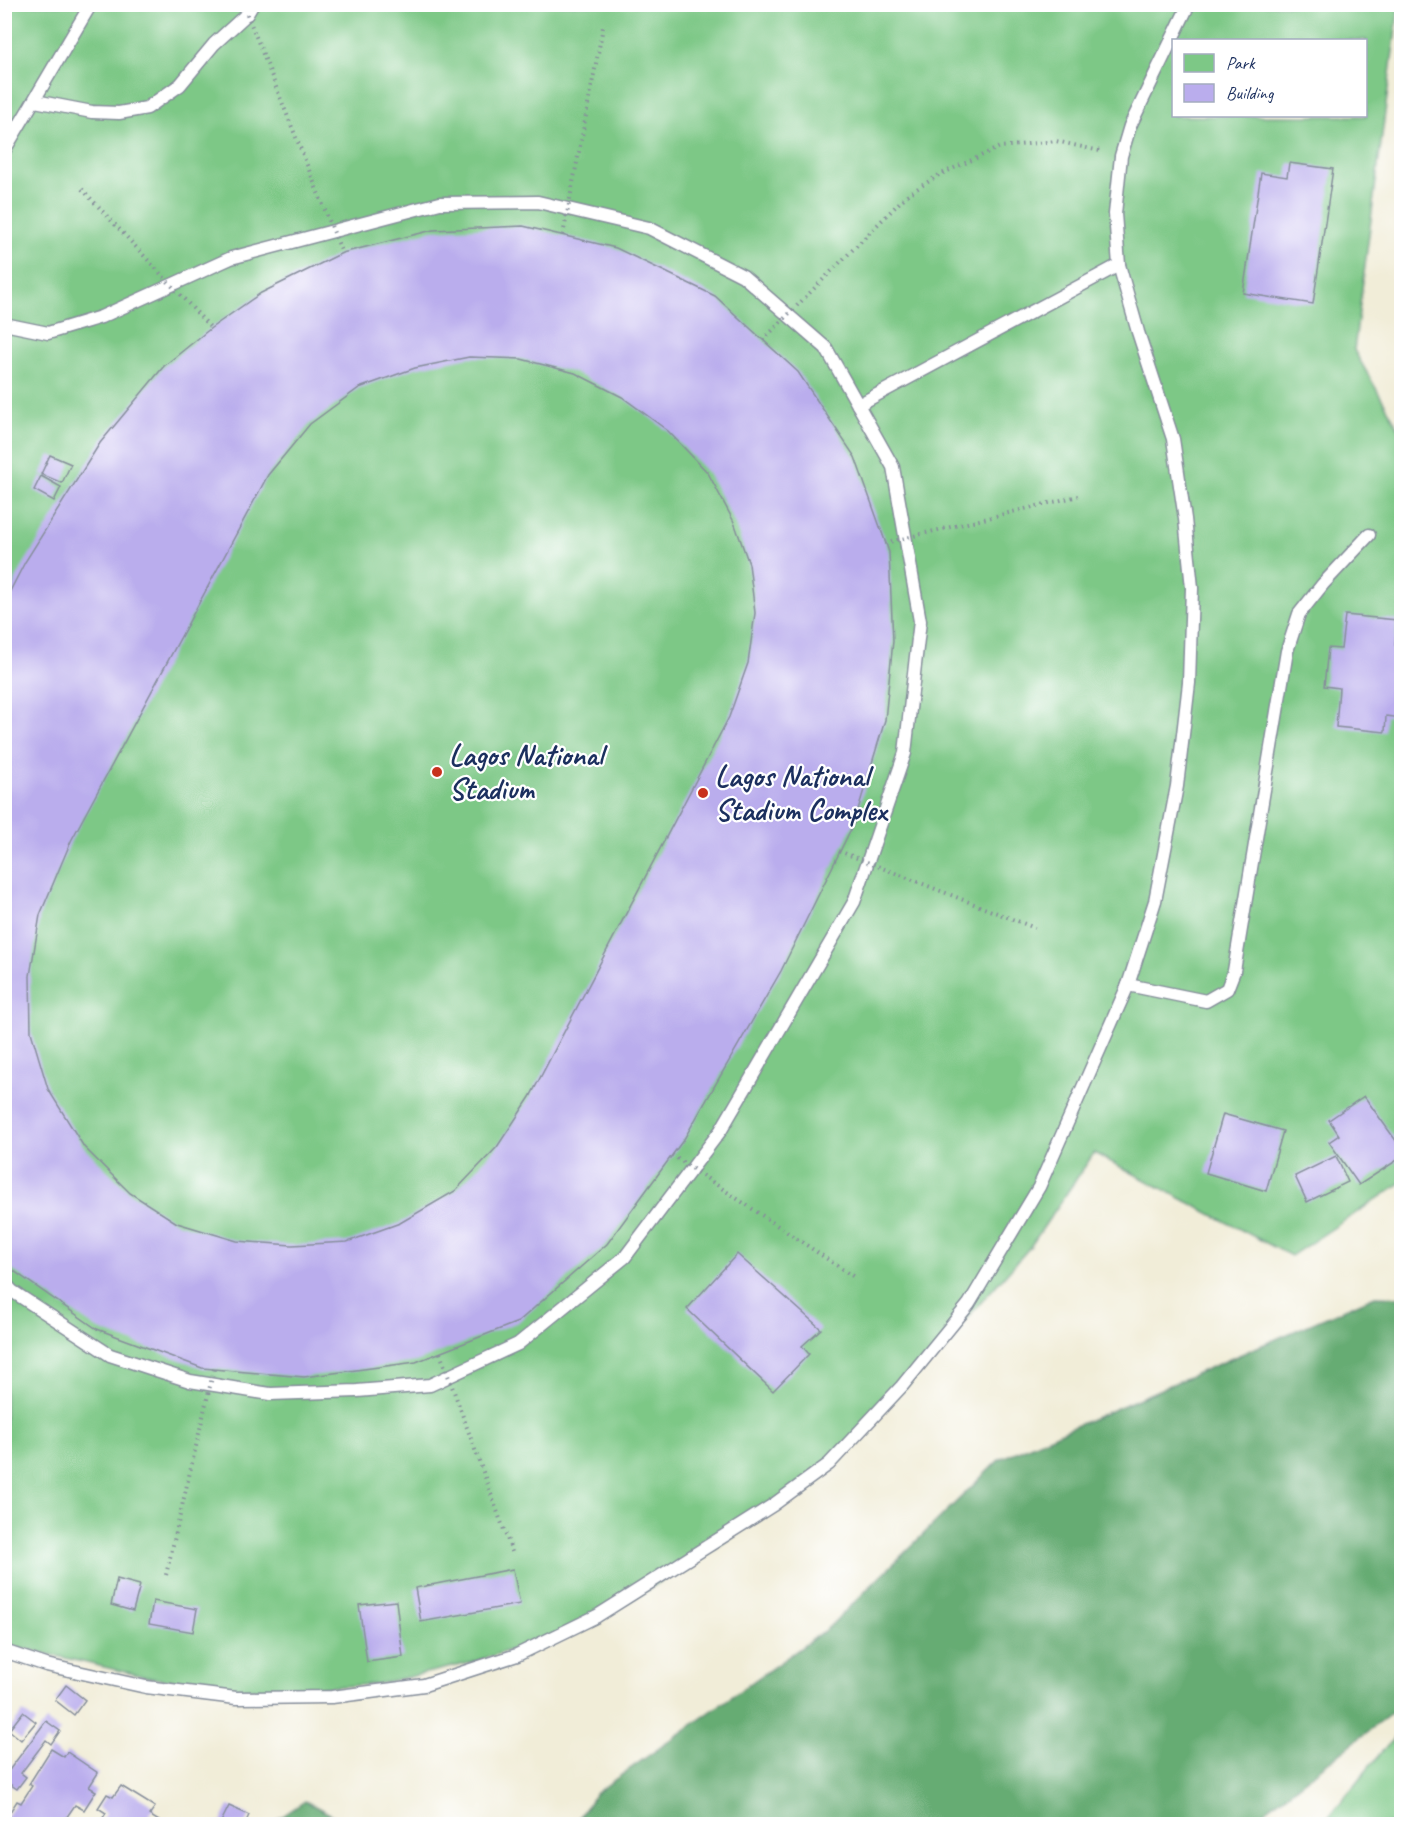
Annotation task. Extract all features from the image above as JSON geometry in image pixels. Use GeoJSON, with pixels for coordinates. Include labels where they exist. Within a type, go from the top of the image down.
{"type":"FeatureCollection","features":[{"type":"Feature","properties":{"kind":"lane"},"geometry":{"type":"LineString","coordinates":[[4,151],[91,4]]}},
{"type":"Feature","properties":{"kind":"lane"},"geometry":{"type":"LineString","coordinates":[[1172,39],[1189,4]]}},
{"type":"Feature","properties":{"kind":"lane"},"geometry":{"type":"LineString","coordinates":[[35,102],[92,112],[118,113],[147,108],[180,85],[214,44],[250,9]]}},
{"type":"Feature","properties":{"kind":"lane"},"geometry":{"type":"LineString","coordinates":[[4,1651],[46,1665],[146,1687],[236,1698],[332,1697],[424,1684],[517,1655],[597,1616],[773,1505],[829,1464],[902,1386],[969,1304],[1039,1187],[1128,985],[1155,901],[1177,786],[1189,683],[1192,588],[1185,519],[1173,439],[1119,265],[1115,213],[1121,156],[1130,126],[1172,39]]}},
{"type":"Feature","properties":{"kind":"lane"},"geometry":{"type":"LineString","coordinates":[[4,324],[48,333],[101,317],[231,258],[440,203],[538,202],[649,228],[742,276],[826,348],[893,467],[920,621],[905,753],[854,902],[721,1130],[625,1257],[518,1344],[430,1385],[357,1391],[270,1394],[190,1381],[110,1355],[12,1291],[4,1282]]}},
{"type":"Feature","properties":{"kind":"lane"},"geometry":{"type":"LineString","coordinates":[[858,405],[1119,265]]}},
{"type":"Feature","properties":{"kind":"lane"},"geometry":{"type":"LineString","coordinates":[[1128,985],[1206,1001],[1227,989],[1234,971],[1287,651],[1299,614],[1323,584],[1369,535]]}},
{"type":"Feature","properties":{"kind":"path"},"geometry":{"type":"LineString","coordinates":[[250,9],[342,253]]}},
{"type":"Feature","properties":{"kind":"path"},"geometry":{"type":"LineString","coordinates":[[563,236],[603,27]]}},
{"type":"Feature","properties":{"kind":"path"},"geometry":{"type":"LineString","coordinates":[[763,340],[907,195],[939,176],[1000,147],[1056,141],[1121,156]]}},
{"type":"Feature","properties":{"kind":"path"},"geometry":{"type":"LineString","coordinates":[[82,189],[211,328]]}},
{"type":"Feature","properties":{"kind":"path"},"geometry":{"type":"LineString","coordinates":[[885,543],[1078,496]]}},
{"type":"Feature","properties":{"kind":"path"},"geometry":{"type":"LineString","coordinates":[[839,851],[1035,928]]}},
{"type":"Feature","properties":{"kind":"path"},"geometry":{"type":"LineString","coordinates":[[672,1155],[854,1277]]}},
{"type":"Feature","properties":{"kind":"path"},"geometry":{"type":"LineString","coordinates":[[440,1353],[512,1552]]}},
{"type":"Feature","properties":{"kind":"path"},"geometry":{"type":"LineString","coordinates":[[166,1575],[213,1369]]}},
{"type":"Feature","properties":{"kind":"green space","name":"Lagos National Stadium Complex"},"geometry":{"type":"Polygon","coordinates":[[[5,5],[1399,5],[1354,350],[1401,432],[1401,1183],[1291,1256],[1094,1153],[1030,1247],[915,1377],[805,1486],[696,1561],[591,1623],[474,1662],[378,1684],[266,1691],[151,1678],[5,1644],[5,5]]]}},
{"type":"Feature","properties":{"kind":"green space"},"geometry":{"type":"Polygon","coordinates":[[[1375,1296],[1401,1297],[1401,1706],[1248,1824],[575,1824],[596,1793],[827,1629],[1000,1459],[1375,1296]]]}},
{"type":"Feature","properties":{"kind":"green space"},"geometry":{"type":"Polygon","coordinates":[[[1401,1728],[1401,1824],[1323,1824],[1401,1728]]]}},
{"type":"Feature","properties":{"kind":"green space"},"geometry":{"type":"Polygon","coordinates":[[[305,1801],[349,1824],[271,1824],[305,1801]]]}},
{"type":"Feature","properties":{"kind":"building"},"geometry":{"type":"Polygon","coordinates":[[[1289,163],[1333,169],[1313,304],[1243,293],[1261,173],[1287,177],[1289,163]]]}},
{"type":"Feature","properties":{"kind":"building"},"geometry":{"type":"Polygon","coordinates":[[[523,226],[616,248],[715,296],[798,372],[855,457],[889,552],[893,641],[885,720],[854,823],[781,971],[684,1139],[607,1244],[518,1322],[416,1362],[304,1377],[202,1368],[97,1329],[4,1264],[4,603],[25,562],[100,443],[164,366],[211,328],[261,293],[342,253],[433,230],[523,226]],[[469,357],[415,368],[359,388],[310,424],[268,475],[71,841],[40,915],[30,976],[31,1032],[48,1089],[84,1147],[130,1193],[177,1223],[237,1241],[292,1245],[347,1242],[400,1223],[455,1191],[497,1147],[530,1097],[729,717],[748,663],[755,613],[749,564],[734,522],[708,473],[668,431],[622,397],[575,373],[521,359],[469,357]]]}},
{"type":"Feature","properties":{"kind":"building"},"geometry":{"type":"Polygon","coordinates":[[[50,455],[71,464],[62,483],[41,474],[50,455]]]}},
{"type":"Feature","properties":{"kind":"building"},"geometry":{"type":"Polygon","coordinates":[[[41,476],[61,487],[54,501],[34,490],[41,476]]]}},
{"type":"Feature","properties":{"kind":"building"},"geometry":{"type":"Polygon","coordinates":[[[1345,615],[1397,620],[1395,645],[1402,646],[1402,718],[1386,716],[1385,732],[1336,727],[1339,688],[1324,686],[1328,648],[1341,649],[1345,615]]]}},
{"type":"Feature","properties":{"kind":"building"},"geometry":{"type":"Polygon","coordinates":[[[1364,1096],[1402,1149],[1402,1157],[1359,1185],[1329,1142],[1339,1135],[1329,1120],[1364,1096]]]}},
{"type":"Feature","properties":{"kind":"building"},"geometry":{"type":"Polygon","coordinates":[[[1223,1114],[1283,1131],[1266,1191],[1206,1173],[1223,1114]]]}},
{"type":"Feature","properties":{"kind":"building"},"geometry":{"type":"Polygon","coordinates":[[[1336,1156],[1348,1182],[1307,1202],[1295,1176],[1336,1156]]]}},
{"type":"Feature","properties":{"kind":"building"},"geometry":{"type":"Polygon","coordinates":[[[737,1254],[821,1329],[802,1346],[809,1354],[773,1391],[687,1309],[737,1254]]]}},
{"type":"Feature","properties":{"kind":"building"},"geometry":{"type":"Polygon","coordinates":[[[513,1569],[520,1604],[421,1622],[415,1588],[513,1569]]]}},
{"type":"Feature","properties":{"kind":"building"},"geometry":{"type":"Polygon","coordinates":[[[117,1579],[140,1585],[133,1611],[111,1605],[117,1579]]]}},
{"type":"Feature","properties":{"kind":"building"},"geometry":{"type":"Polygon","coordinates":[[[153,1601],[197,1609],[193,1632],[149,1624],[153,1601]]]}},
{"type":"Feature","properties":{"kind":"building"},"geometry":{"type":"Polygon","coordinates":[[[396,1601],[403,1657],[367,1662],[359,1605],[396,1601]]]}},
{"type":"Feature","properties":{"kind":"building"},"geometry":{"type":"Polygon","coordinates":[[[66,1685],[85,1700],[74,1715],[55,1700],[66,1685]]]}},
{"type":"Feature","properties":{"kind":"building"},"geometry":{"type":"Polygon","coordinates":[[[23,1712],[36,1722],[21,1740],[9,1730],[23,1712]]]}},
{"type":"Feature","properties":{"kind":"building"},"geometry":{"type":"Polygon","coordinates":[[[46,1721],[60,1731],[51,1744],[46,1740],[21,1773],[26,1777],[17,1789],[4,1780],[4,1777],[46,1721]]]}},
{"type":"Feature","properties":{"kind":"building"},"geometry":{"type":"Polygon","coordinates":[[[51,1749],[64,1757],[67,1752],[98,1773],[89,1787],[96,1791],[84,1810],[75,1805],[62,1824],[4,1824],[17,1801],[21,1803],[32,1786],[29,1784],[51,1749]]]}},
{"type":"Feature","properties":{"kind":"building"},"geometry":{"type":"Polygon","coordinates":[[[121,1786],[155,1807],[149,1815],[164,1824],[99,1824],[106,1813],[98,1808],[107,1794],[113,1797],[121,1786]]]}},
{"type":"Feature","properties":{"kind":"building"},"geometry":{"type":"Polygon","coordinates":[[[229,1806],[249,1815],[245,1824],[220,1824],[229,1806]]]}},
{"type":"Feature","properties":{"kind":"place","name":"Lagos National Stadium"},"geometry":{"type":"Point","coordinates":[437,772]}},
{"type":"Feature","properties":{"kind":"place","name":"Lagos National Stadium Complex"},"geometry":{"type":"Point","coordinates":[703,793]}}]}
